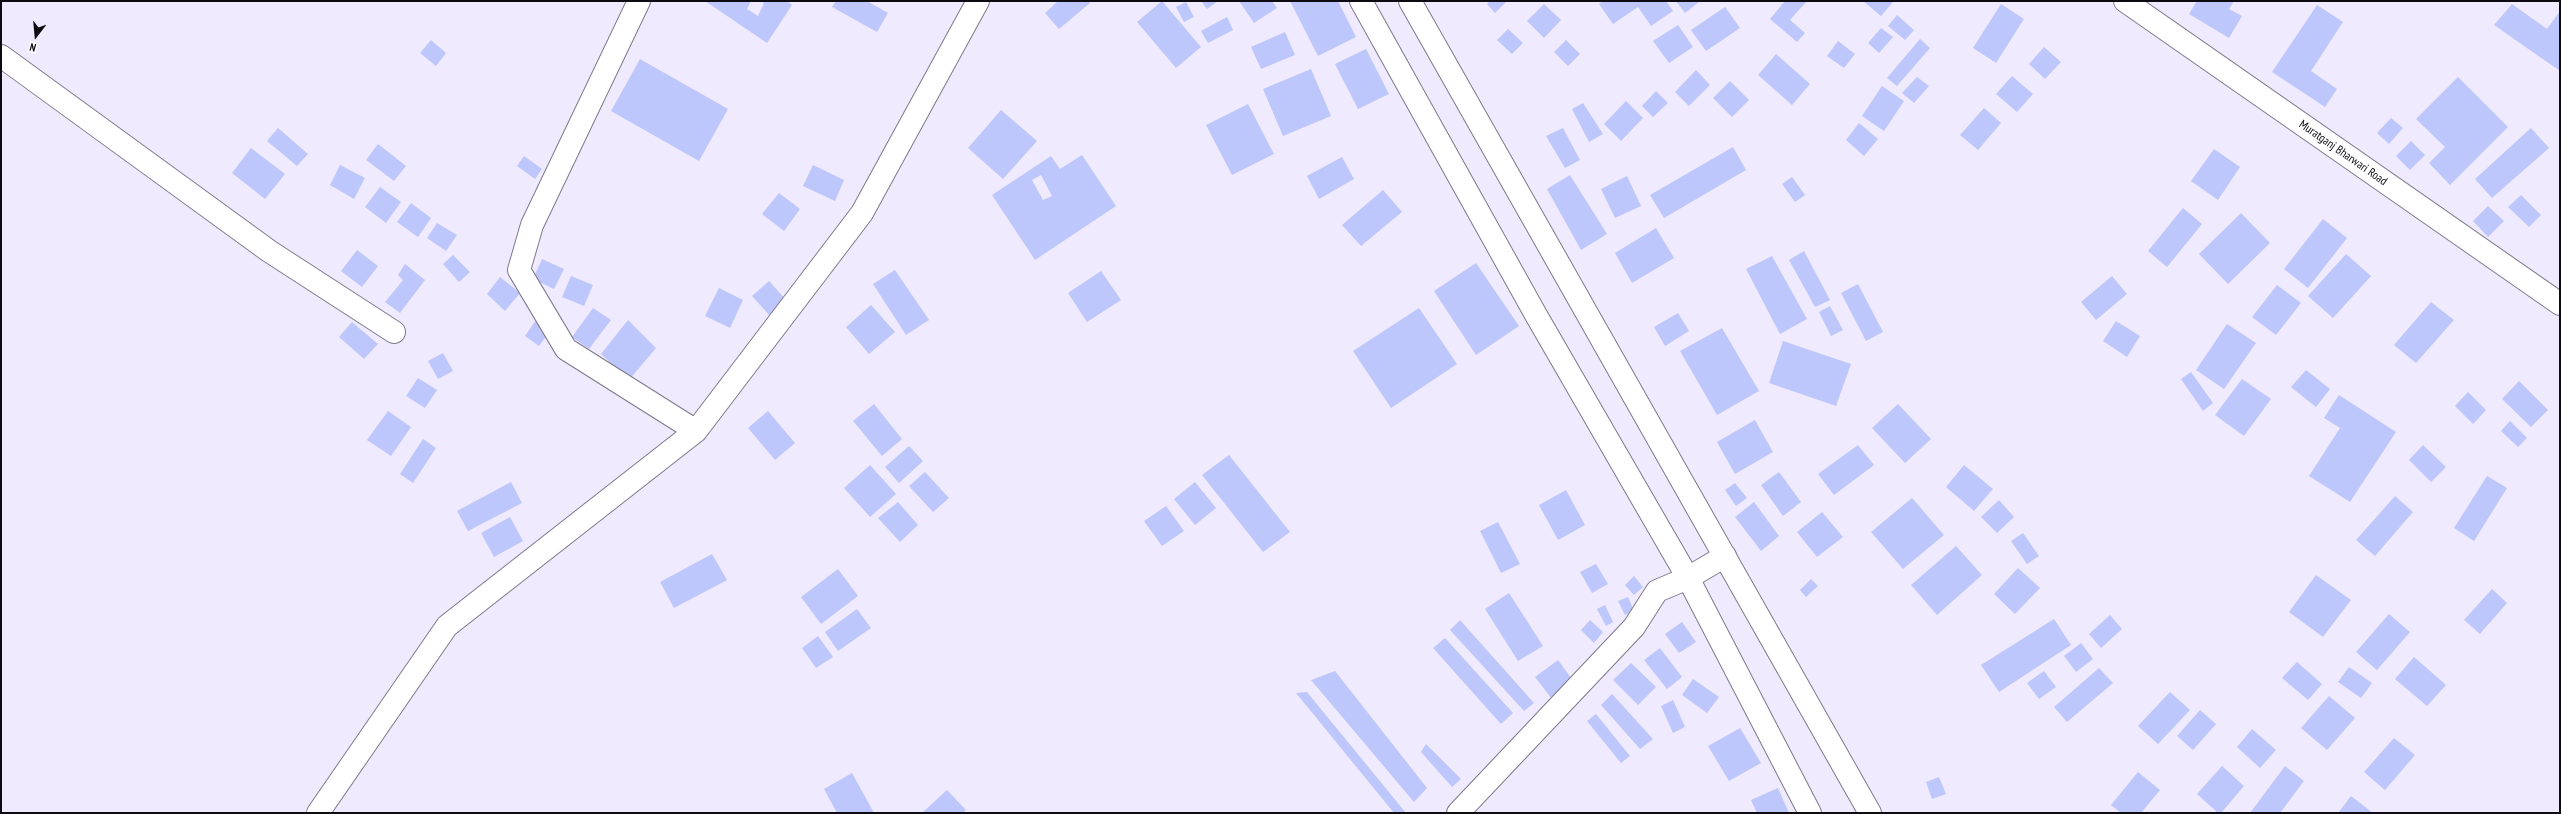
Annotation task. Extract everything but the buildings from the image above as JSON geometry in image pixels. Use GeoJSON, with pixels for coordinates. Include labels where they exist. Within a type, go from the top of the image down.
{"type":"FeatureCollection","features":[{"type":"Feature","properties":{"kind":"main road"},"geometry":{"type":"LineString","coordinates":[[639,1],[532,225],[519,270],[566,349],[696,431]]}},
{"type":"Feature","properties":{"kind":"main road"},"geometry":{"type":"LineString","coordinates":[[318,813],[447,626],[696,431],[862,213],[978,1]]}},
{"type":"Feature","properties":{"kind":"main road"},"geometry":{"type":"LineString","coordinates":[[1360,1],[1536,315],[1688,578],[1810,813]]}},
{"type":"Feature","properties":{"kind":"main road"},"geometry":{"type":"LineString","coordinates":[[1410,1],[1870,813]]}},
{"type":"Feature","properties":{"kind":"main road","name":"Muratganj Bharwari Road"},"geometry":{"type":"LineString","coordinates":[[2125,1],[2560,304]]}},
{"type":"Feature","properties":{"kind":"main road"},"geometry":{"type":"LineString","coordinates":[[1,56],[269,252],[394,332]]}},
{"type":"Feature","properties":{"kind":"main road"},"geometry":{"type":"LineString","coordinates":[[1458,813],[1634,627],[1657,591],[1688,578],[1725,556]]}}]}
